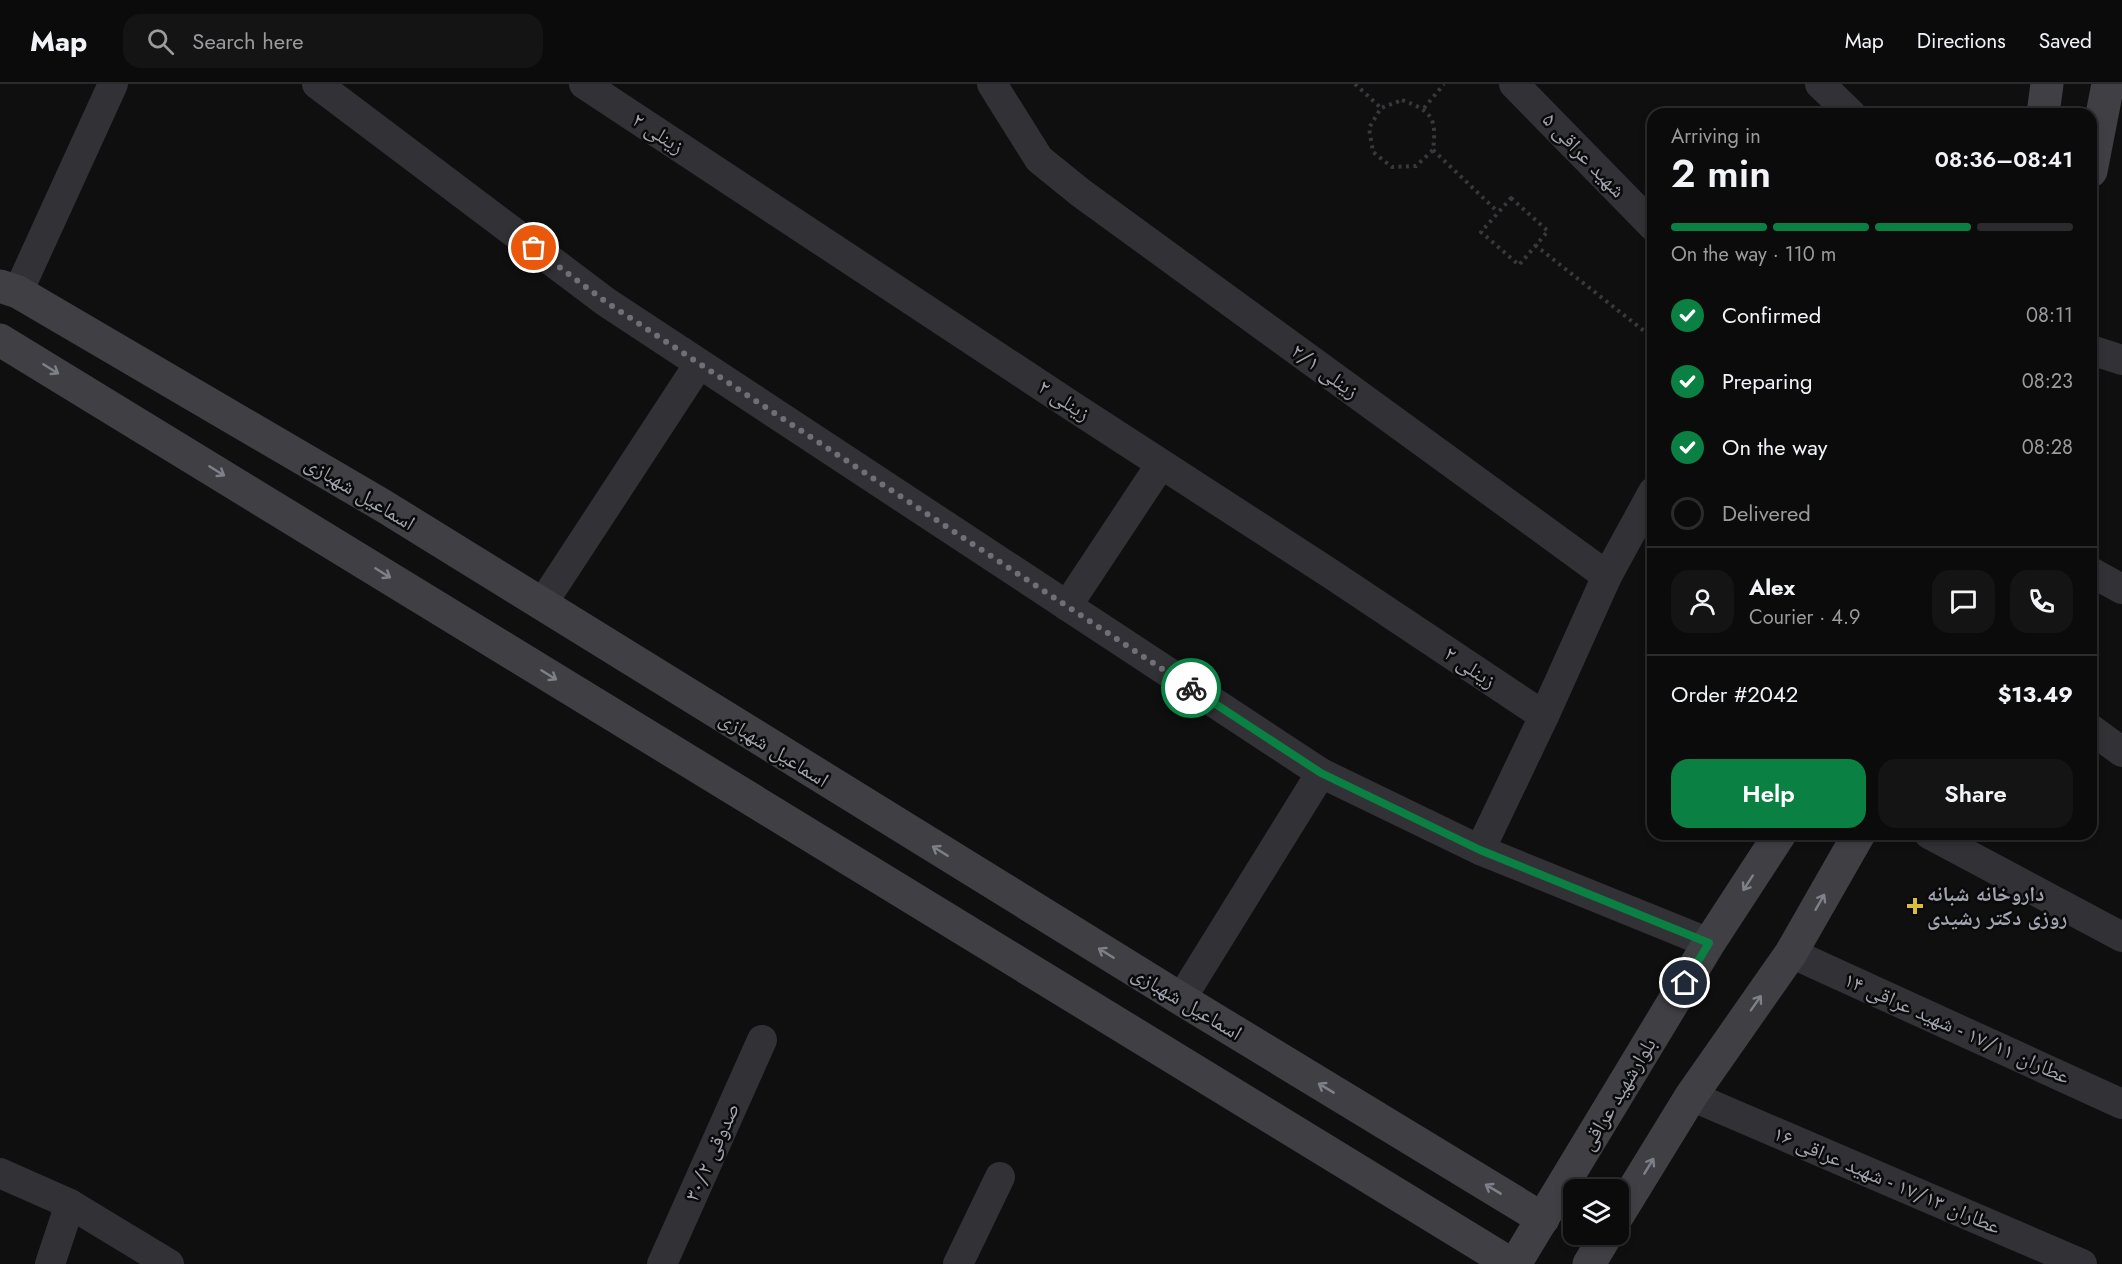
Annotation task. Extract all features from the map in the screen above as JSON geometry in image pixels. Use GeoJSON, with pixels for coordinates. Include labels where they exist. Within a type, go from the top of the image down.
{"type":"FeatureCollection","features":[{"type":"Feature","properties":{"kind":"street"},"geometry":{"type":"LineString","coordinates":[[9,289],[113,84]]}},
{"type":"Feature","properties":{"kind":"street"},"geometry":{"type":"LineString","coordinates":[[317,84],[606,302],[1321,773],[1480,850],[1709,943]]}},
{"type":"Feature","properties":{"kind":"street","name":"زینلی ۲"},"geometry":{"type":"LineString","coordinates":[[584,84],[1321,567],[1544,716]]}},
{"type":"Feature","properties":{"kind":"street","name":"زینلی ۲/۱"},"geometry":{"type":"LineString","coordinates":[[993,84],[1039,159],[1607,576]]}},
{"type":"Feature","properties":{"kind":"street","name":"شهید عراقی ۵"},"geometry":{"type":"LineString","coordinates":[[1514,84],[1647,220]]}},
{"type":"Feature","properties":{"kind":"street"},"geometry":{"type":"LineString","coordinates":[[1821,84],[1845,108]]}},
{"type":"Feature","properties":{"kind":"street"},"geometry":{"type":"LineString","coordinates":[[2044,108],[2047,84]]}},
{"type":"Feature","properties":{"kind":"street"},"geometry":{"type":"LineString","coordinates":[[2097,140],[2108,84]]}},
{"type":"Feature","properties":{"kind":"street","name":"اسماعیل شهبازی"},"geometry":{"type":"LineString","coordinates":[[9,289],[382,505],[1181,999],[1543,1219]]}},
{"type":"Feature","properties":{"kind":"street"},"geometry":{"type":"LineString","coordinates":[[0,340],[79,386],[1513,1264]]}},
{"type":"Feature","properties":{"kind":"street"},"geometry":{"type":"LineString","coordinates":[[2097,352],[2122,360]]}},
{"type":"Feature","properties":{"kind":"street"},"geometry":{"type":"LineString","coordinates":[[542,604],[699,364]]}},
{"type":"Feature","properties":{"kind":"street"},"geometry":{"type":"LineString","coordinates":[[1066,606],[1161,464]]}},
{"type":"Feature","properties":{"kind":"street"},"geometry":{"type":"LineString","coordinates":[[1480,850],[1607,576],[1647,503]]}},
{"type":"Feature","properties":{"kind":"street"},"geometry":{"type":"LineString","coordinates":[[2097,575],[2122,589]]}},
{"type":"Feature","properties":{"kind":"street"},"geometry":{"type":"LineString","coordinates":[[2097,733],[2122,752]]}},
{"type":"Feature","properties":{"kind":"street"},"geometry":{"type":"LineString","coordinates":[[1181,999],[1321,773]]}},
{"type":"Feature","properties":{"kind":"street","name":"بلوارشهید عراقی"},"geometry":{"type":"LineString","coordinates":[[1513,1264],[1543,1219],[1709,943],[1776,840]]}},
{"type":"Feature","properties":{"kind":"street"},"geometry":{"type":"LineString","coordinates":[[1629,1197],[1691,1096],[1791,953],[1856,840]]}},
{"type":"Feature","properties":{"kind":"street"},"geometry":{"type":"LineString","coordinates":[[1940,840],[2122,937]]}},
{"type":"Feature","properties":{"kind":"street","name":"عطاران ۱۷/۱۱ - شهید عراقی ۱۴"},"geometry":{"type":"LineString","coordinates":[[1791,953],[2122,1104]]}},
{"type":"Feature","properties":{"kind":"street","name":"صدوقی ۳۰/۲"},"geometry":{"type":"LineString","coordinates":[[662,1264],[762,1040]]}},
{"type":"Feature","properties":{"kind":"street","name":"عطاران ۱۷/۱۳ - شهید عراقی ۱۶"},"geometry":{"type":"LineString","coordinates":[[1691,1096],[2082,1264]]}},
{"type":"Feature","properties":{"kind":"street"},"geometry":{"type":"LineString","coordinates":[[0,1173],[70,1204],[170,1264]]}},
{"type":"Feature","properties":{"kind":"street"},"geometry":{"type":"LineString","coordinates":[[958,1264],[1000,1177]]}},
{"type":"Feature","properties":{"kind":"street"},"geometry":{"type":"LineString","coordinates":[[50,1264],[70,1204]]}},
{"type":"Feature","properties":{"kind":"street"},"geometry":{"type":"LineString","coordinates":[[1589,1264],[1600,1245]]}},
{"type":"Feature","properties":{"kind":"path"},"geometry":{"type":"LineString","coordinates":[[1355,84],[1381,108]]}},
{"type":"Feature","properties":{"kind":"path"},"geometry":{"type":"LineString","coordinates":[[1424,108],[1444,84]]}},
{"type":"Feature","properties":{"kind":"path"},"geometry":{"type":"LineString","coordinates":[[1402,100],[1424,108],[1436,127],[1433,150],[1416,166],[1392,167],[1373,152],[1369,128],[1381,108],[1402,100]]}},
{"type":"Feature","properties":{"kind":"path"},"geometry":{"type":"LineString","coordinates":[[1433,150],[1498,212]]}},
{"type":"Feature","properties":{"kind":"path"},"geometry":{"type":"LineString","coordinates":[[1510,198],[1548,231],[1519,265],[1481,232],[1498,212],[1510,198]]}},
{"type":"Feature","properties":{"kind":"path"},"geometry":{"type":"LineString","coordinates":[[1535,245],[1647,333]]}},
{"type":"Feature","properties":{"kind":"way so far"},"geometry":{"type":"LineString","coordinates":[[534,248],[606,302],[1191,688]]}},
{"type":"Feature","properties":{"kind":"place","name":"داروخانه شبانه روزی دکتر رشیدی"},"geometry":{"type":"Point","coordinates":[1915,906]}},
{"type":"Feature","properties":{"kind":"route"},"geometry":{"type":"LineString","coordinates":[[1191,688],[1321,773],[1480,850],[1709,943],[1685,983]]}}]}
